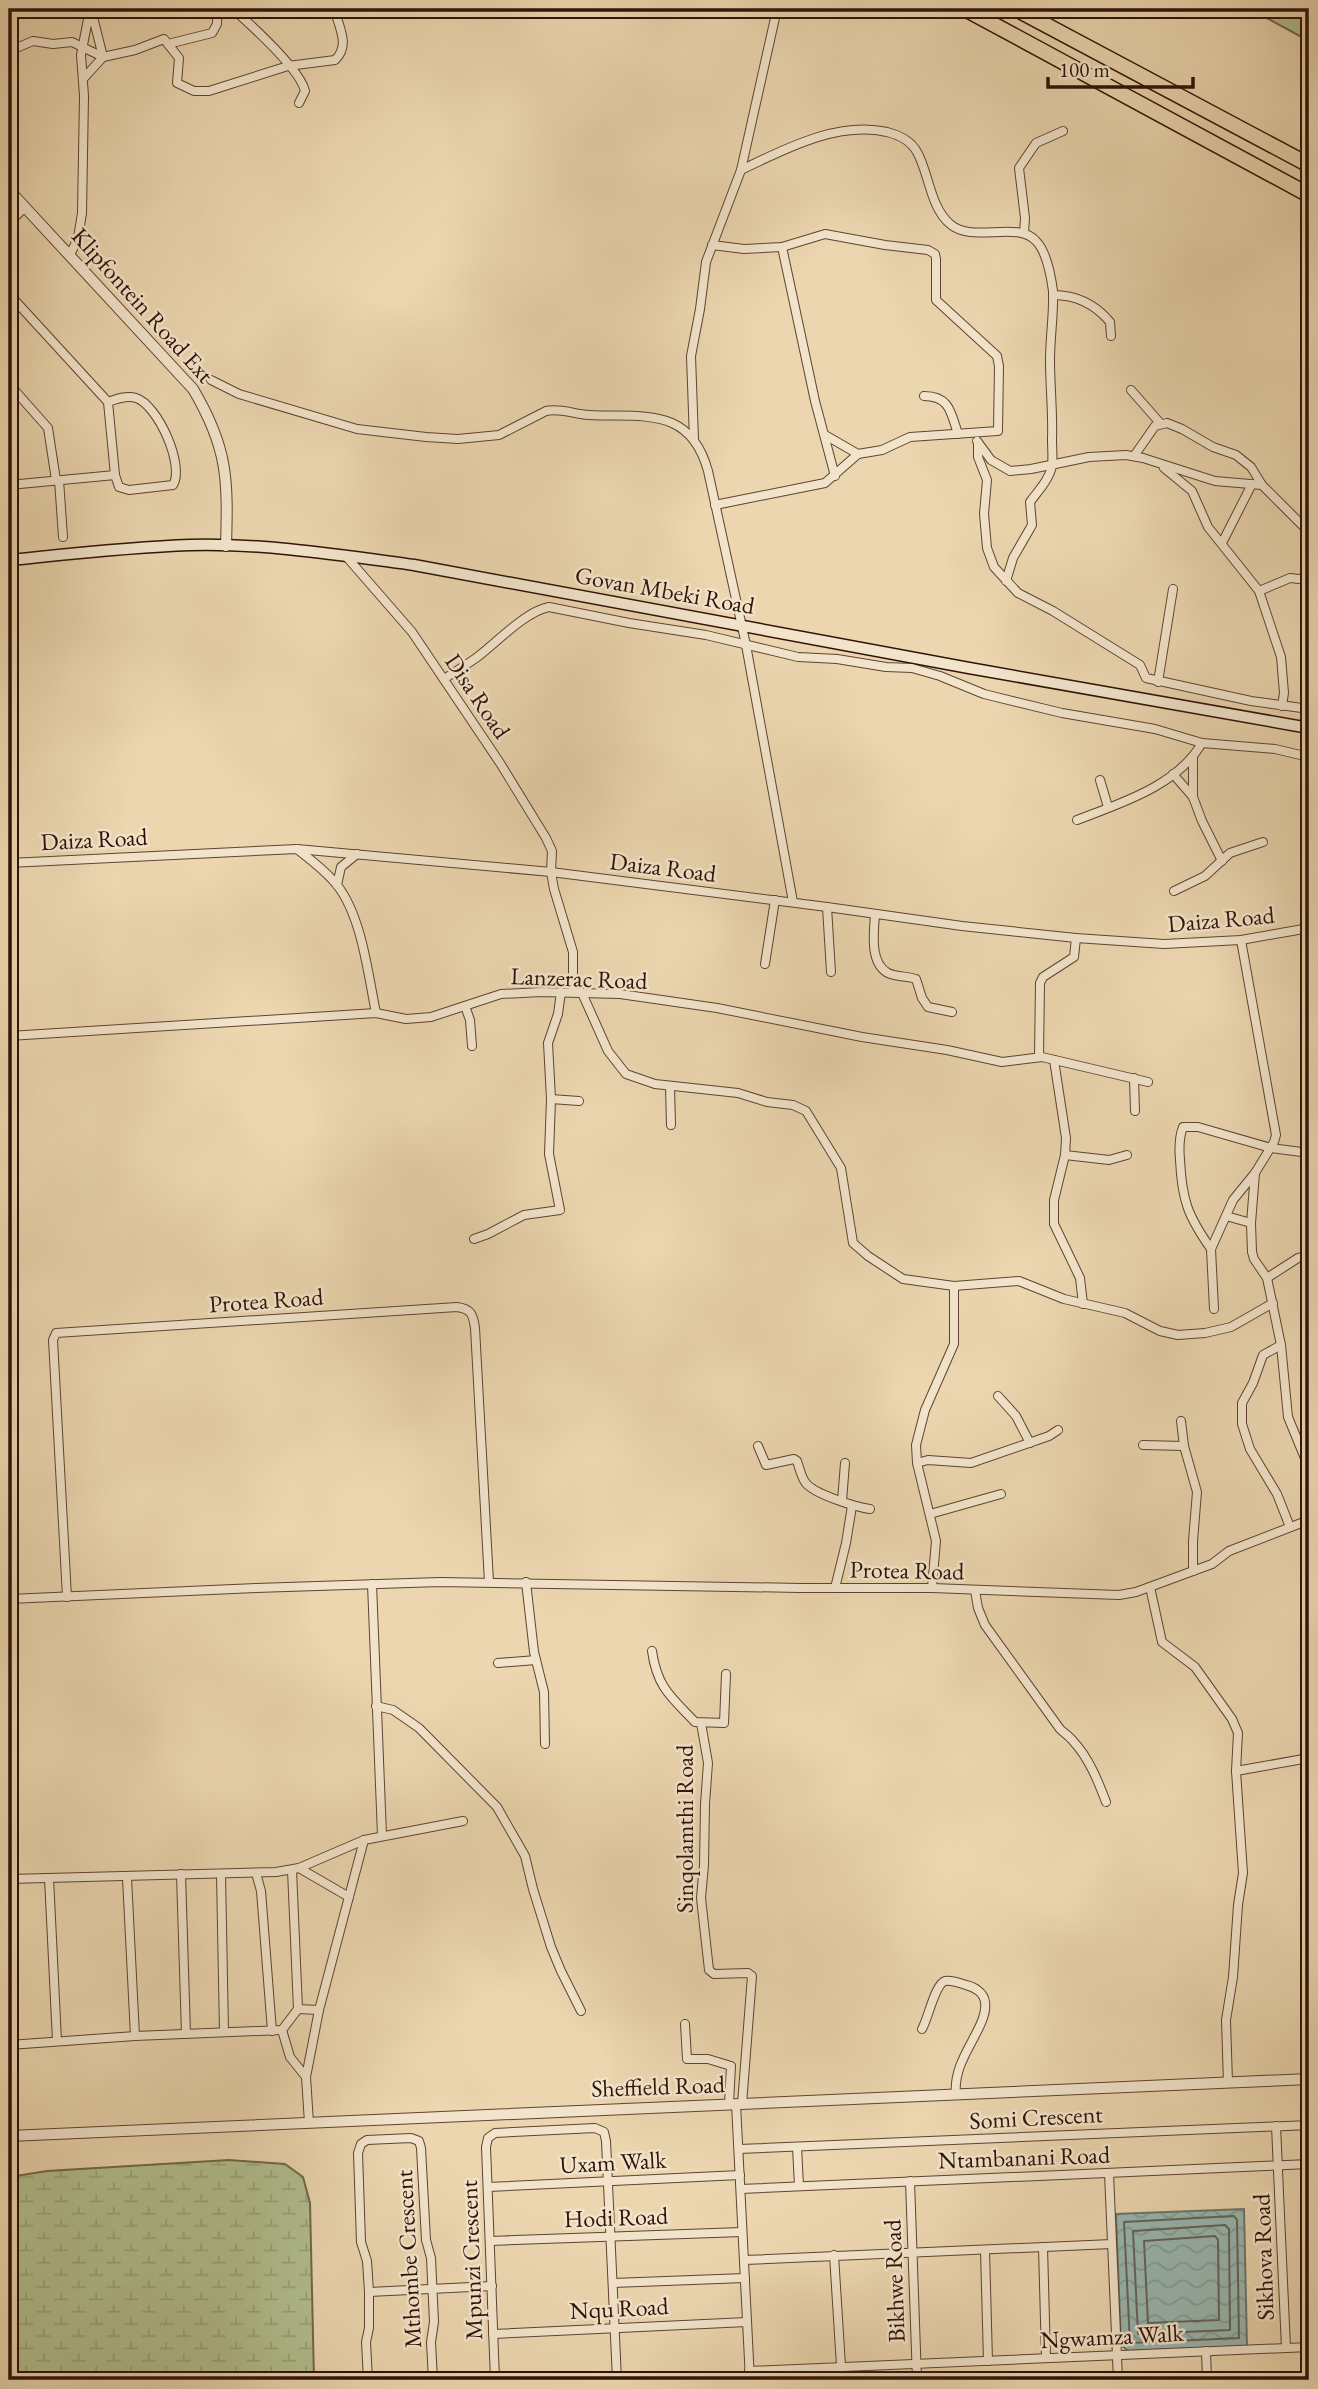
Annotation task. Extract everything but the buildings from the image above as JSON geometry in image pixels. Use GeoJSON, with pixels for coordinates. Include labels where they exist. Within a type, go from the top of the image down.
{"type":"FeatureCollection","features":[{"type":"Feature","properties":{"kind":"highway"},"geometry":{"type":"LineString","coordinates":[[965,9],[1309,195]]}},
{"type":"Feature","properties":{"kind":"highway"},"geometry":{"type":"LineString","coordinates":[[1016,9],[1309,165]]}},
{"type":"Feature","properties":{"kind":"main road","name":"Govan Mbeki Road"},"geometry":{"type":"LineString","coordinates":[[9,560],[160,547],[226,546],[345,555],[414,565],[1309,728]]}},
{"type":"Feature","properties":{"kind":"street"},"geometry":{"type":"LineString","coordinates":[[70,255],[78,238],[82,212],[82,47],[90,9]]}},
{"type":"Feature","properties":{"kind":"street"},"geometry":{"type":"LineString","coordinates":[[90,9],[103,57]]}},
{"type":"Feature","properties":{"kind":"street"},"geometry":{"type":"LineString","coordinates":[[169,44],[212,33],[217,24],[217,9]]}},
{"type":"Feature","properties":{"kind":"street"},"geometry":{"type":"LineString","coordinates":[[233,9],[255,28],[305,87],[305,94],[299,103]]}},
{"type":"Feature","properties":{"kind":"street"},"geometry":{"type":"LineString","coordinates":[[694,440],[691,356],[706,262],[741,170],[777,9]]}},
{"type":"Feature","properties":{"kind":"street"},"geometry":{"type":"LineString","coordinates":[[83,79],[103,57],[135,50],[164,39],[178,58],[177,83],[194,91],[219,89],[288,66],[334,60],[338,57],[343,43],[335,15]]}},
{"type":"Feature","properties":{"kind":"street"},"geometry":{"type":"LineString","coordinates":[[9,51],[33,41],[53,44],[72,42],[103,57]]}},
{"type":"Feature","properties":{"kind":"street"},"geometry":{"type":"LineString","coordinates":[[741,170],[773,155],[840,131],[862,129],[885,132],[904,139],[915,148],[941,213],[950,224],[968,232],[1024,233],[1037,242],[1052,282],[1053,295],[1050,359],[1052,465],[1044,484],[1029,504],[1032,525],[1013,558],[1006,581]]}},
{"type":"Feature","properties":{"kind":"street"},"geometry":{"type":"LineString","coordinates":[[1024,233],[1025,218],[1019,168],[1036,144],[1063,131]]}},
{"type":"Feature","properties":{"kind":"street","name":"Klipfontein Road Ext"},"geometry":{"type":"LineString","coordinates":[[9,190],[184,377],[208,414],[226,469],[226,546]]}},
{"type":"Feature","properties":{"kind":"street"},"geometry":{"type":"LineString","coordinates":[[9,223],[25,207]]}},
{"type":"Feature","properties":{"kind":"street"},"geometry":{"type":"LineString","coordinates":[[712,245],[744,249],[782,247],[825,234],[928,250],[935,254],[936,300],[985,343],[999,362],[998,431],[910,437],[882,450],[858,454],[825,483],[715,505]]}},
{"type":"Feature","properties":{"kind":"street"},"geometry":{"type":"LineString","coordinates":[[782,247],[815,401],[835,476]]}},
{"type":"Feature","properties":{"kind":"street"},"geometry":{"type":"LineString","coordinates":[[9,294],[108,402],[118,485],[124,490],[170,487],[177,479],[177,470],[163,426],[142,401],[133,397],[108,402]]}},
{"type":"Feature","properties":{"kind":"street"},"geometry":{"type":"LineString","coordinates":[[1053,295],[1075,297],[1098,310],[1110,322],[1111,336]]}},
{"type":"Feature","properties":{"kind":"street"},"geometry":{"type":"LineString","coordinates":[[211,380],[239,394],[274,405],[357,429],[380,432],[477,439],[499,436],[546,411],[553,410],[589,415],[657,418],[680,427],[694,440],[705,463],[715,505],[746,645],[793,902]]}},
{"type":"Feature","properties":{"kind":"street"},"geometry":{"type":"LineString","coordinates":[[9,384],[48,428],[63,537]]}},
{"type":"Feature","properties":{"kind":"street"},"geometry":{"type":"LineString","coordinates":[[1131,390],[1160,423]]}},
{"type":"Feature","properties":{"kind":"street"},"geometry":{"type":"LineString","coordinates":[[924,396],[941,398],[950,411],[958,434]]}},
{"type":"Feature","properties":{"kind":"street"},"geometry":{"type":"LineString","coordinates":[[1134,456],[1160,423],[1182,429],[1210,446],[1236,455],[1251,467],[1262,485],[1309,532]]}},
{"type":"Feature","properties":{"kind":"street"},"geometry":{"type":"LineString","coordinates":[[974,432],[978,443],[991,460],[1006,470],[1017,471],[1114,454],[1134,456],[1215,481],[1262,485]]}},
{"type":"Feature","properties":{"kind":"street"},"geometry":{"type":"LineString","coordinates":[[825,435],[858,454]]}},
{"type":"Feature","properties":{"kind":"street"},"geometry":{"type":"LineString","coordinates":[[978,443],[978,457],[987,480],[984,514],[990,561],[1023,596],[1053,611],[1138,664],[1144,677],[1157,682],[1309,709]]}},
{"type":"Feature","properties":{"kind":"street"},"geometry":{"type":"LineString","coordinates":[[1158,464],[1195,495],[1206,523],[1259,591],[1281,657],[1284,693],[1282,706]]}},
{"type":"Feature","properties":{"kind":"street"},"geometry":{"type":"LineString","coordinates":[[9,485],[115,475]]}},
{"type":"Feature","properties":{"kind":"street"},"geometry":{"type":"LineString","coordinates":[[1222,542],[1252,485]]}},
{"type":"Feature","properties":{"kind":"street","name":"Disa Road"},"geometry":{"type":"LineString","coordinates":[[345,555],[412,632],[546,838],[552,851],[551,872],[573,952],[578,992]]}},
{"type":"Feature","properties":{"kind":"street"},"geometry":{"type":"LineString","coordinates":[[1259,591],[1290,578],[1309,580]]}},
{"type":"Feature","properties":{"kind":"street"},"geometry":{"type":"LineString","coordinates":[[1157,682],[1173,589]]}},
{"type":"Feature","properties":{"kind":"street"},"geometry":{"type":"LineString","coordinates":[[444,679],[519,624],[547,607],[706,635],[798,657],[837,659],[924,671],[984,694],[1062,713],[1155,729],[1202,743],[1275,749],[1309,757]]}},
{"type":"Feature","properties":{"kind":"street"},"geometry":{"type":"LineString","coordinates":[[1077,820],[1140,794],[1173,774],[1194,758],[1202,743]]}},
{"type":"Feature","properties":{"kind":"street"},"geometry":{"type":"LineString","coordinates":[[1193,797],[1194,758]]}},
{"type":"Feature","properties":{"kind":"street"},"geometry":{"type":"LineString","coordinates":[[1173,774],[1193,797],[1222,862]]}},
{"type":"Feature","properties":{"kind":"street"},"geometry":{"type":"LineString","coordinates":[[1100,780],[1108,807]]}},
{"type":"Feature","properties":{"kind":"street"},"geometry":{"type":"LineString","coordinates":[[1174,891],[1205,876],[1234,851],[1262,842]]}},
{"type":"Feature","properties":{"kind":"street"},"geometry":{"type":"LineString","coordinates":[[297,849],[337,885],[354,916],[376,1013]]}},
{"type":"Feature","properties":{"kind":"street","name":"Daiza Road"},"geometry":{"type":"LineString","coordinates":[[9,863],[297,849],[551,872],[1076,938],[1164,944],[1241,940],[1309,928]]}},
{"type":"Feature","properties":{"kind":"street"},"geometry":{"type":"LineString","coordinates":[[337,885],[341,867],[358,853]]}},
{"type":"Feature","properties":{"kind":"street"},"geometry":{"type":"LineString","coordinates":[[765,964],[775,900]]}},
{"type":"Feature","properties":{"kind":"street"},"geometry":{"type":"LineString","coordinates":[[827,907],[831,972]]}},
{"type":"Feature","properties":{"kind":"street"},"geometry":{"type":"LineString","coordinates":[[875,914],[875,951],[882,968],[891,974],[915,978],[928,1007],[952,1012]]}},
{"type":"Feature","properties":{"kind":"street"},"geometry":{"type":"LineString","coordinates":[[1076,938],[1074,957],[1041,980],[1039,1056],[1148,1082]]}},
{"type":"Feature","properties":{"kind":"street"},"geometry":{"type":"LineString","coordinates":[[1214,1309],[1211,1249],[1233,1200],[1271,1148],[1275,1129],[1241,940]]}},
{"type":"Feature","properties":{"kind":"street"},"geometry":{"type":"LineString","coordinates":[[474,1239],[524,1215],[560,1210],[549,1154],[551,1099],[548,1043],[558,1014],[561,992]]}},
{"type":"Feature","properties":{"kind":"street"},"geometry":{"type":"LineString","coordinates":[[578,992],[608,1051],[621,1069],[633,1078],[670,1086],[738,1093],[804,1109],[839,1165],[856,1247],[903,1279],[954,1286],[1019,1281],[1055,1296],[1125,1312],[1167,1334],[1188,1335],[1231,1327],[1273,1303]]}},
{"type":"Feature","properties":{"kind":"street","name":"Lanzerac Road"},"geometry":{"type":"LineString","coordinates":[[9,1036],[376,1013],[416,1019],[431,1017],[501,994],[578,992],[636,996],[717,1008],[1008,1063],[1039,1056]]}},
{"type":"Feature","properties":{"kind":"street"},"geometry":{"type":"LineString","coordinates":[[465,1006],[470,1020],[472,1046]]}},
{"type":"Feature","properties":{"kind":"street"},"geometry":{"type":"LineString","coordinates":[[1309,1011],[1305,1035],[1309,1048]]}},
{"type":"Feature","properties":{"kind":"street"},"geometry":{"type":"LineString","coordinates":[[1054,1060],[1064,1117],[1065,1155],[1054,1200],[1054,1224],[1082,1283],[1083,1304]]}},
{"type":"Feature","properties":{"kind":"street"},"geometry":{"type":"LineString","coordinates":[[1134,1078],[1135,1111]]}},
{"type":"Feature","properties":{"kind":"street"},"geometry":{"type":"LineString","coordinates":[[670,1086],[671,1125]]}},
{"type":"Feature","properties":{"kind":"street"},"geometry":{"type":"LineString","coordinates":[[551,1099],[579,1101]]}},
{"type":"Feature","properties":{"kind":"street"},"geometry":{"type":"LineString","coordinates":[[1211,1249],[1193,1222],[1185,1203],[1179,1155],[1181,1128],[1190,1125],[1271,1148],[1309,1153]]}},
{"type":"Feature","properties":{"kind":"street"},"geometry":{"type":"LineString","coordinates":[[1065,1155],[1109,1160],[1126,1155]]}},
{"type":"Feature","properties":{"kind":"street"},"geometry":{"type":"LineString","coordinates":[[1255,1173],[1252,1252],[1267,1278],[1281,1345],[1287,1414],[1309,1468]]}},
{"type":"Feature","properties":{"kind":"street"},"geometry":{"type":"LineString","coordinates":[[1226,1216],[1251,1223]]}},
{"type":"Feature","properties":{"kind":"street"},"geometry":{"type":"LineString","coordinates":[[1267,1278],[1298,1258],[1309,1255]]}},
{"type":"Feature","properties":{"kind":"street"},"geometry":{"type":"LineString","coordinates":[[932,1588],[936,1541],[917,1463],[916,1444],[919,1427],[954,1344],[954,1286]]}},
{"type":"Feature","properties":{"kind":"street","name":"Protea Road"},"geometry":{"type":"LineString","coordinates":[[67,1597],[53,1340],[56,1333],[457,1307],[467,1308],[471,1312],[475,1328],[489,1582]]}},
{"type":"Feature","properties":{"kind":"street"},"geometry":{"type":"LineString","coordinates":[[1281,1345],[1262,1355],[1253,1383],[1242,1403],[1241,1412],[1245,1438],[1277,1494],[1290,1527]]}},
{"type":"Feature","properties":{"kind":"street"},"geometry":{"type":"LineString","coordinates":[[998,1396],[1016,1416],[1030,1443]]}},
{"type":"Feature","properties":{"kind":"street"},"geometry":{"type":"LineString","coordinates":[[1181,1422],[1184,1446],[1198,1492],[1193,1571]]}},
{"type":"Feature","properties":{"kind":"street"},"geometry":{"type":"LineString","coordinates":[[917,1463],[928,1460],[971,1463],[1030,1443],[1058,1430]]}},
{"type":"Feature","properties":{"kind":"street"},"geometry":{"type":"LineString","coordinates":[[1143,1445],[1184,1446]]}},
{"type":"Feature","properties":{"kind":"street"},"geometry":{"type":"LineString","coordinates":[[758,1446],[766,1465],[794,1459],[805,1483],[813,1490],[852,1506],[870,1509]]}},
{"type":"Feature","properties":{"kind":"street"},"geometry":{"type":"LineString","coordinates":[[842,1501],[845,1463]]}},
{"type":"Feature","properties":{"kind":"street"},"geometry":{"type":"LineString","coordinates":[[930,1514],[1001,1494]]}},
{"type":"Feature","properties":{"kind":"street"},"geometry":{"type":"LineString","coordinates":[[835,1588],[852,1506]]}},
{"type":"Feature","properties":{"kind":"street","name":"Protea Road"},"geometry":{"type":"LineString","coordinates":[[9,1599],[242,1588],[489,1582],[932,1588],[1119,1595],[1150,1587],[1212,1564],[1229,1551],[1309,1520]]}},
{"type":"Feature","properties":{"kind":"street"},"geometry":{"type":"LineString","coordinates":[[526,1582],[536,1660],[544,1692],[545,1744]]}},
{"type":"Feature","properties":{"kind":"street"},"geometry":{"type":"LineString","coordinates":[[372,1584],[382,1835]]}},
{"type":"Feature","properties":{"kind":"street"},"geometry":{"type":"LineString","coordinates":[[1150,1587],[1162,1642],[1195,1667],[1238,1732],[1236,1772],[1243,1873],[1233,1978],[1226,2020],[1228,2082]]}},
{"type":"Feature","properties":{"kind":"street"},"geometry":{"type":"LineString","coordinates":[[975,1590],[985,1625],[1060,1729],[1084,1755],[1106,1802]]}},
{"type":"Feature","properties":{"kind":"street","name":"Sinqolamthi Road"},"geometry":{"type":"LineString","coordinates":[[652,1651],[654,1669],[660,1682],[695,1722],[724,1723],[726,1674]]}},
{"type":"Feature","properties":{"kind":"street"},"geometry":{"type":"LineString","coordinates":[[498,1663],[536,1660]]}},
{"type":"Feature","properties":{"kind":"street"},"geometry":{"type":"LineString","coordinates":[[376,1706],[393,1710],[419,1728],[496,1807],[525,1856],[551,1947],[581,2011]]}},
{"type":"Feature","properties":{"kind":"street","name":"Sinqolamthi Road"},"geometry":{"type":"LineString","coordinates":[[701,1723],[708,1763],[701,1898],[709,1970],[713,1974],[748,1973],[752,1976],[736,2104],[750,2375]]}},
{"type":"Feature","properties":{"kind":"street"},"geometry":{"type":"LineString","coordinates":[[1236,1772],[1309,1758]]}},
{"type":"Feature","properties":{"kind":"street"},"geometry":{"type":"LineString","coordinates":[[9,1879],[127,1878],[295,1869],[364,1840],[463,1821]]}},
{"type":"Feature","properties":{"kind":"street"},"geometry":{"type":"LineString","coordinates":[[309,2123],[306,2077],[319,2010],[364,1840]]}},
{"type":"Feature","properties":{"kind":"street"},"geometry":{"type":"LineString","coordinates":[[295,1869],[349,1897]]}},
{"type":"Feature","properties":{"kind":"street"},"geometry":{"type":"LineString","coordinates":[[9,2045],[57,2040],[282,2030],[298,2009],[295,1869]]}},
{"type":"Feature","properties":{"kind":"street"},"geometry":{"type":"LineString","coordinates":[[256,1873],[261,1891],[272,2031]]}},
{"type":"Feature","properties":{"kind":"street"},"geometry":{"type":"LineString","coordinates":[[181,1874],[186,2034]]}},
{"type":"Feature","properties":{"kind":"street"},"geometry":{"type":"LineString","coordinates":[[221,1874],[224,2032]]}},
{"type":"Feature","properties":{"kind":"street"},"geometry":{"type":"LineString","coordinates":[[48,1878],[57,2040]]}},
{"type":"Feature","properties":{"kind":"street"},"geometry":{"type":"LineString","coordinates":[[127,1878],[135,2036]]}},
{"type":"Feature","properties":{"kind":"street"},"geometry":{"type":"LineString","coordinates":[[922,2029],[928,2019],[936,1989],[941,1983],[946,1980],[971,1986],[980,1992],[985,2002],[984,2015],[959,2065],[956,2094]]}},
{"type":"Feature","properties":{"kind":"street"},"geometry":{"type":"LineString","coordinates":[[298,2009],[319,2010]]}},
{"type":"Feature","properties":{"kind":"street"},"geometry":{"type":"LineString","coordinates":[[685,2024],[687,2059],[708,2059],[731,2066],[736,2104]]}},
{"type":"Feature","properties":{"kind":"street"},"geometry":{"type":"LineString","coordinates":[[282,2030],[290,2057],[306,2077]]}},
{"type":"Feature","properties":{"kind":"street","name":"Sheffield Road"},"geometry":{"type":"LineString","coordinates":[[9,2136],[1309,2079]]}},
{"type":"Feature","properties":{"kind":"street","name":"Somi Crescent"},"geometry":{"type":"LineString","coordinates":[[739,2149],[1309,2124]]}},
{"type":"Feature","properties":{"kind":"street"},"geometry":{"type":"LineString","coordinates":[[1276,2126],[1278,2165]]}},
{"type":"Feature","properties":{"kind":"street","name":"Mpunzi Crescent"},"geometry":{"type":"LineString","coordinates":[[495,2380],[488,2138],[495,2133],[595,2128],[604,2132],[608,2182]]}},
{"type":"Feature","properties":{"kind":"street","name":"Mthombe Crescent"},"geometry":{"type":"LineString","coordinates":[[368,2380],[366,2342],[369,2328],[369,2292],[367,2261],[361,2242],[358,2152],[361,2144],[367,2140],[411,2138],[419,2141],[421,2148],[425,2240],[431,2258],[433,2380]]}},
{"type":"Feature","properties":{"kind":"street"},"geometry":{"type":"LineString","coordinates":[[797,2147],[799,2186]]}},
{"type":"Feature","properties":{"kind":"street","name":"Ntambanani Road"},"geometry":{"type":"LineString","coordinates":[[741,2189],[1309,2164]]}},
{"type":"Feature","properties":{"kind":"street","name":"Sikhova Road"},"geometry":{"type":"LineString","coordinates":[[1278,2165],[1286,2348]]}},
{"type":"Feature","properties":{"kind":"street"},"geometry":{"type":"LineString","coordinates":[[1109,2173],[1118,2380]]}},
{"type":"Feature","properties":{"kind":"street","name":"Uxam Walk"},"geometry":{"type":"LineString","coordinates":[[488,2187],[740,2175]]}},
{"type":"Feature","properties":{"kind":"street","name":"Bikhwe Road"},"geometry":{"type":"LineString","coordinates":[[910,2181],[917,2380]]}},
{"type":"Feature","properties":{"kind":"street"},"geometry":{"type":"LineString","coordinates":[[608,2182],[617,2380]]}},
{"type":"Feature","properties":{"kind":"street","name":"Hodi Road"},"geometry":{"type":"LineString","coordinates":[[491,2241],[742,2232]]}},
{"type":"Feature","properties":{"kind":"street"},"geometry":{"type":"LineString","coordinates":[[744,2260],[1112,2244]]}},
{"type":"Feature","properties":{"kind":"street"},"geometry":{"type":"LineString","coordinates":[[1043,2247],[1046,2358]]}},
{"type":"Feature","properties":{"kind":"street"},"geometry":{"type":"LineString","coordinates":[[985,2250],[988,2361]]}},
{"type":"Feature","properties":{"kind":"street"},"geometry":{"type":"LineString","coordinates":[[834,2255],[841,2367]]}},
{"type":"Feature","properties":{"kind":"street"},"geometry":{"type":"LineString","coordinates":[[613,2283],[745,2278]]}},
{"type":"Feature","properties":{"kind":"street"},"geometry":{"type":"LineString","coordinates":[[369,2292],[492,2286]]}},
{"type":"Feature","properties":{"kind":"street","name":"Nqu Road"},"geometry":{"type":"LineString","coordinates":[[493,2334],[747,2322]]}},
{"type":"Feature","properties":{"kind":"street","name":"Ngwamza Walk"},"geometry":{"type":"LineString","coordinates":[[750,2375],[841,2367],[1309,2347]]}},
{"type":"Feature","properties":{"kind":"street"},"geometry":{"type":"LineString","coordinates":[[1206,2351],[1207,2380]]}},
{"type":"Feature","properties":{"kind":"green space"},"geometry":{"type":"Polygon","coordinates":[[[1250,9],[1309,9],[1309,41],[1250,9]]]}},
{"type":"Feature","properties":{"kind":"green space"},"geometry":{"type":"Polygon","coordinates":[[[229,2160],[285,2164],[303,2177],[310,2203],[314,2380],[9,2380],[9,2177],[47,2171],[229,2160]]]}},
{"type":"Feature","properties":{"kind":"water"},"geometry":{"type":"Polygon","coordinates":[[[1244,2209],[1247,2346],[1128,2351],[1121,2345],[1116,2214],[1244,2209]]]}}]}
